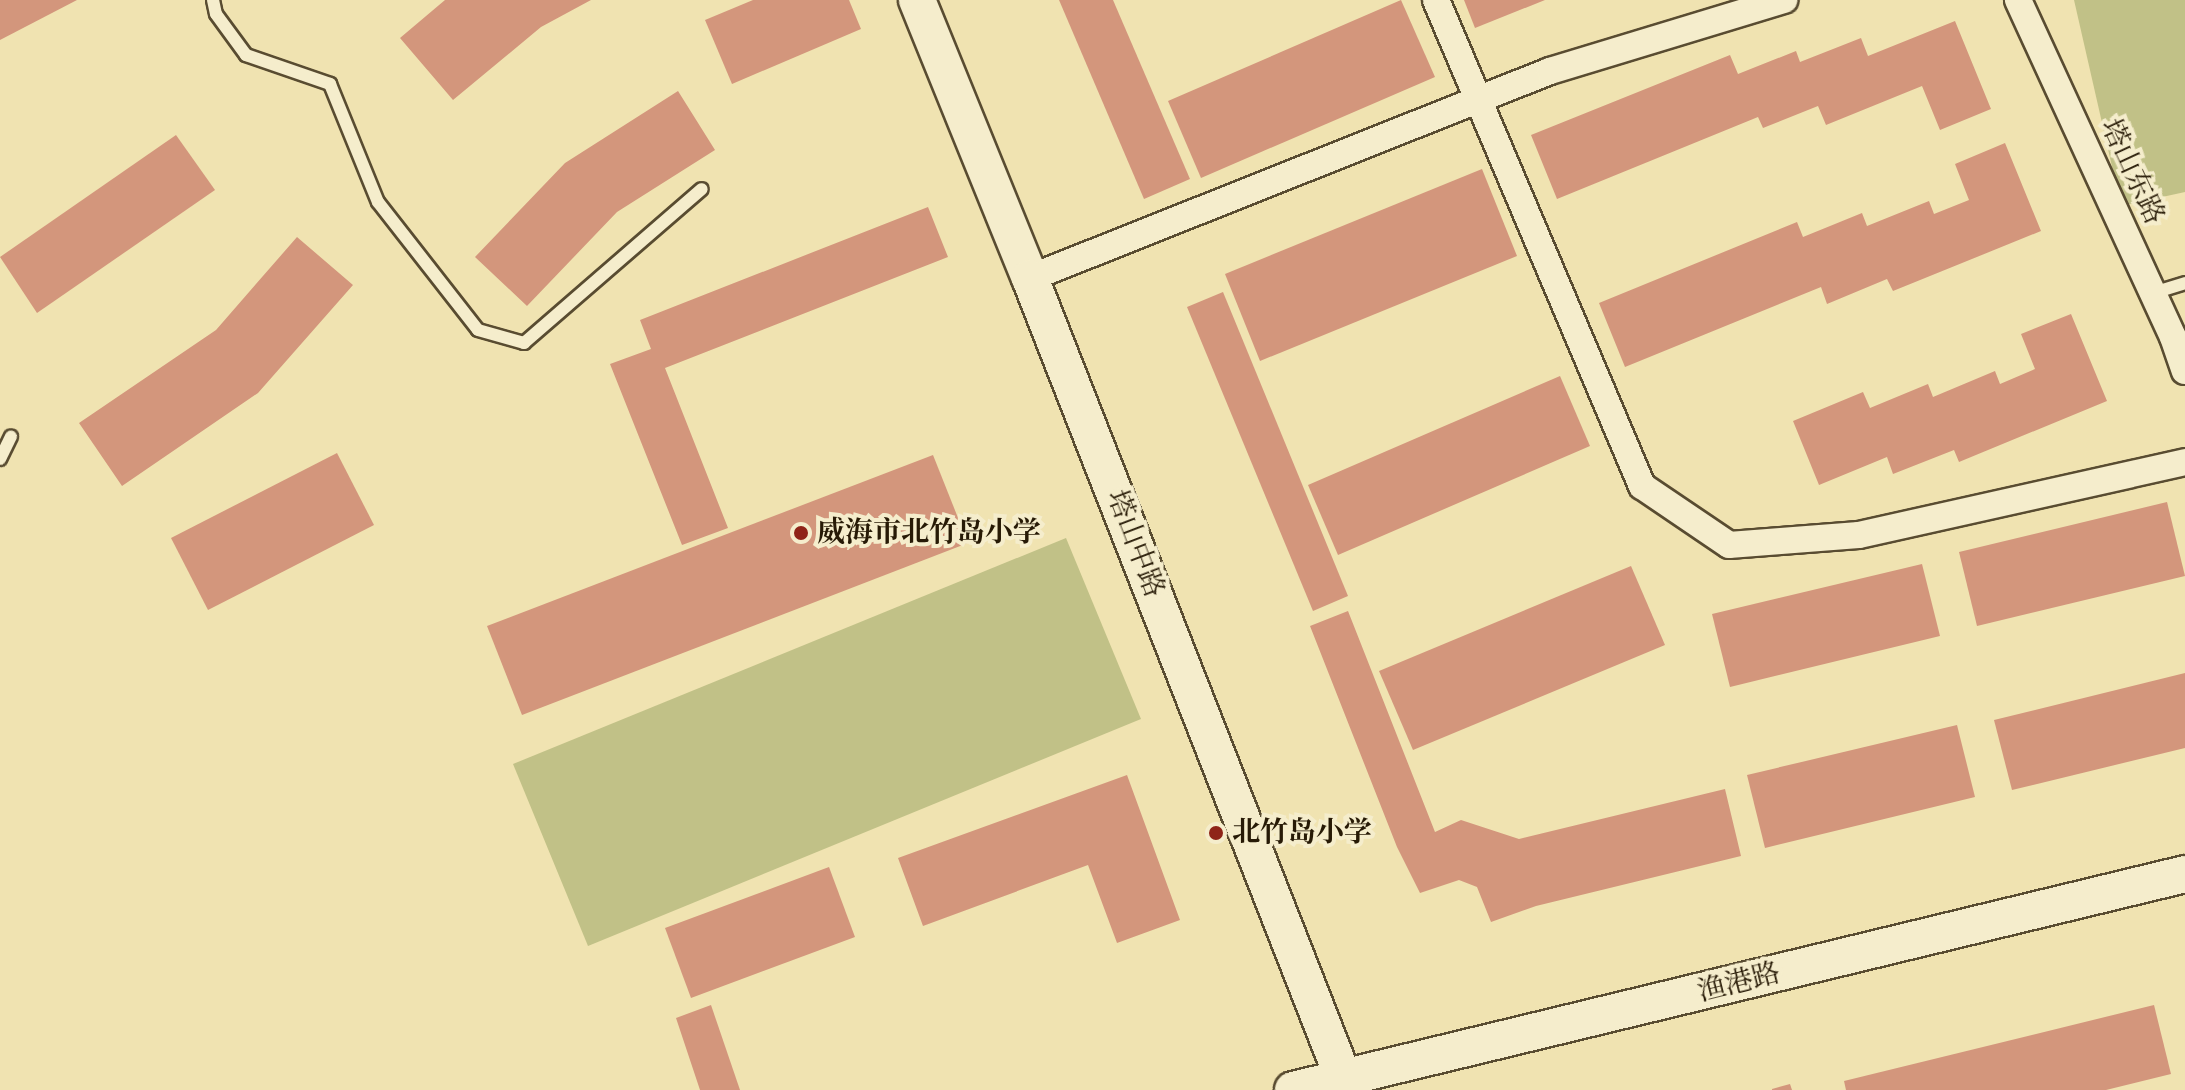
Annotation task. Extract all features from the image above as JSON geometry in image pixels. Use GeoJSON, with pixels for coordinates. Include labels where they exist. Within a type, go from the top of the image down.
{"type":"FeatureCollection","features":[{"type":"Feature","properties":{"kind":"main road","name":"塔山中路"},"geometry":{"type":"LineString","coordinates":[[917,0],[1030,278],[1346,1085]]}},
{"type":"Feature","properties":{"kind":"main road","name":"渔港路"},"geometry":{"type":"LineString","coordinates":[[1293,1090],[1346,1085],[2185,874]]}},
{"type":"Feature","properties":{"kind":"street"},"geometry":{"type":"LineString","coordinates":[[1436,0],[1642,486],[1729,545],[1859,535],[2185,462]]}},
{"type":"Feature","properties":{"kind":"street"},"geometry":{"type":"LineString","coordinates":[[1030,278],[1550,71],[1784,0]]}},
{"type":"Feature","properties":{"kind":"street","name":"塔山东路"},"geometry":{"type":"LineString","coordinates":[[2018,0],[2153,293],[2185,371]]}},
{"type":"Feature","properties":{"kind":"lane"},"geometry":{"type":"LineString","coordinates":[[213,0],[216,14],[246,55],[330,84],[378,202],[478,330],[524,343],[702,189]]}},
{"type":"Feature","properties":{"kind":"lane"},"geometry":{"type":"LineString","coordinates":[[2153,293],[2185,283]]}},
{"type":"Feature","properties":{"kind":"lane"},"geometry":{"type":"LineString","coordinates":[[0,459],[11,436]]}},
{"type":"Feature","properties":{"kind":"green space"},"geometry":{"type":"Polygon","coordinates":[[[2074,0],[2185,0],[2185,192],[2121,206],[2074,0]]]}},
{"type":"Feature","properties":{"kind":"green space"},"geometry":{"type":"Polygon","coordinates":[[[1066,538],[1141,719],[588,946],[513,764],[1066,538]]]}},
{"type":"Feature","properties":{"kind":"building"},"geometry":{"type":"Polygon","coordinates":[[[0,0],[77,0],[0,40],[0,0]]]}},
{"type":"Feature","properties":{"kind":"building"},"geometry":{"type":"Polygon","coordinates":[[[445,0],[591,0],[541,27],[453,100],[400,38],[445,0]]]}},
{"type":"Feature","properties":{"kind":"building"},"geometry":{"type":"Polygon","coordinates":[[[753,0],[849,0],[861,29],[732,84],[705,20],[753,0]]]}},
{"type":"Feature","properties":{"kind":"building"},"geometry":{"type":"Polygon","coordinates":[[[1059,0],[1113,0],[1190,179],[1144,199],[1059,0]]]}},
{"type":"Feature","properties":{"kind":"building"},"geometry":{"type":"Polygon","coordinates":[[[1401,0],[1435,77],[1201,178],[1168,101],[1401,0]]]}},
{"type":"Feature","properties":{"kind":"building"},"geometry":{"type":"Polygon","coordinates":[[[1464,0],[1545,0],[1475,28],[1464,0]]]}},
{"type":"Feature","properties":{"kind":"building"},"geometry":{"type":"Polygon","coordinates":[[[1955,21],[1991,109],[1940,130],[1922,86],[1826,125],[1818,106],[1763,128],[1758,117],[1557,199],[1531,135],[1730,55],[1738,74],[1796,51],[1800,62],[1861,38],[1868,56],[1955,21]]]}},
{"type":"Feature","properties":{"kind":"building"},"geometry":{"type":"Polygon","coordinates":[[[678,91],[715,150],[617,212],[527,306],[475,257],[565,163],[678,91]]]}},
{"type":"Feature","properties":{"kind":"building"},"geometry":{"type":"Polygon","coordinates":[[[176,135],[215,190],[37,313],[0,257],[176,135]]]}},
{"type":"Feature","properties":{"kind":"building"},"geometry":{"type":"Polygon","coordinates":[[[2005,143],[2041,231],[1893,291],[1887,279],[1827,304],[1821,287],[1625,367],[1599,303],[1797,222],[1803,237],[1862,213],[1867,226],[1929,201],[1934,214],[1969,200],[1955,164],[2005,143]]]}},
{"type":"Feature","properties":{"kind":"building"},"geometry":{"type":"Polygon","coordinates":[[[1482,169],[1517,256],[1260,361],[1225,274],[1482,169]]]}},
{"type":"Feature","properties":{"kind":"building"},"geometry":{"type":"Polygon","coordinates":[[[928,207],[948,257],[665,368],[728,528],[682,545],[610,364],[651,349],[640,320],[928,207]]]}},
{"type":"Feature","properties":{"kind":"building"},"geometry":{"type":"Polygon","coordinates":[[[297,237],[353,285],[258,393],[122,486],[79,423],[216,330],[297,237]]]}},
{"type":"Feature","properties":{"kind":"building"},"geometry":{"type":"Polygon","coordinates":[[[1223,292],[1348,596],[1313,611],[1187,307],[1223,292]]]}},
{"type":"Feature","properties":{"kind":"building"},"geometry":{"type":"Polygon","coordinates":[[[2071,314],[2107,401],[1959,462],[1954,450],[1893,474],[1887,457],[1819,485],[1793,421],[1863,392],[1870,408],[1928,384],[1933,397],[1995,371],[2000,384],[2035,369],[2021,334],[2071,314]]]}},
{"type":"Feature","properties":{"kind":"building"},"geometry":{"type":"Polygon","coordinates":[[[1560,376],[1590,446],[1338,555],[1308,485],[1560,376]]]}},
{"type":"Feature","properties":{"kind":"building"},"geometry":{"type":"Polygon","coordinates":[[[337,453],[374,525],[208,610],[171,538],[337,453]]]}},
{"type":"Feature","properties":{"kind":"building"},"geometry":{"type":"Polygon","coordinates":[[[933,455],[968,543],[522,715],[487,626],[933,455]]]}},
{"type":"Feature","properties":{"kind":"building"},"geometry":{"type":"Polygon","coordinates":[[[2167,502],[2185,576],[1977,626],[1959,552],[2167,502]]]}},
{"type":"Feature","properties":{"kind":"building"},"geometry":{"type":"Polygon","coordinates":[[[1922,564],[1940,636],[1730,687],[1712,614],[1922,564]]]}},
{"type":"Feature","properties":{"kind":"building"},"geometry":{"type":"Polygon","coordinates":[[[1631,566],[1665,645],[1413,750],[1379,671],[1631,566]]]}},
{"type":"Feature","properties":{"kind":"building"},"geometry":{"type":"Polygon","coordinates":[[[1348,611],[1435,832],[1461,820],[1519,839],[1725,789],[1741,856],[1536,906],[1491,922],[1477,887],[1459,880],[1420,893],[1397,847],[1310,626],[1348,611]]]}},
{"type":"Feature","properties":{"kind":"building"},"geometry":{"type":"Polygon","coordinates":[[[2185,673],[2185,748],[2012,790],[1994,720],[2185,673]]]}},
{"type":"Feature","properties":{"kind":"building"},"geometry":{"type":"Polygon","coordinates":[[[1957,725],[1975,797],[1765,848],[1747,775],[1957,725]]]}},
{"type":"Feature","properties":{"kind":"building"},"geometry":{"type":"Polygon","coordinates":[[[1127,775],[1180,920],[1117,943],[1088,865],[923,926],[898,858],[1127,775]]]}},
{"type":"Feature","properties":{"kind":"building"},"geometry":{"type":"Polygon","coordinates":[[[829,867],[855,937],[691,998],[665,928],[829,867]]]}},
{"type":"Feature","properties":{"kind":"building"},"geometry":{"type":"Polygon","coordinates":[[[711,1005],[740,1090],[700,1090],[676,1018],[711,1005]]]}},
{"type":"Feature","properties":{"kind":"building"},"geometry":{"type":"Polygon","coordinates":[[[2154,1005],[2171,1074],[2106,1090],[1846,1090],[1844,1081],[2154,1005]]]}},
{"type":"Feature","properties":{"kind":"building"},"geometry":{"type":"Polygon","coordinates":[[[1790,1084],[1792,1090],[1772,1090],[1772,1089],[1790,1084]]]}},
{"type":"Feature","properties":{"kind":"place","name":"威海市北竹岛小学"},"geometry":{"type":"Point","coordinates":[801,533]}},
{"type":"Feature","properties":{"kind":"place","name":"北竹岛小学"},"geometry":{"type":"Point","coordinates":[1216,833]}}]}
